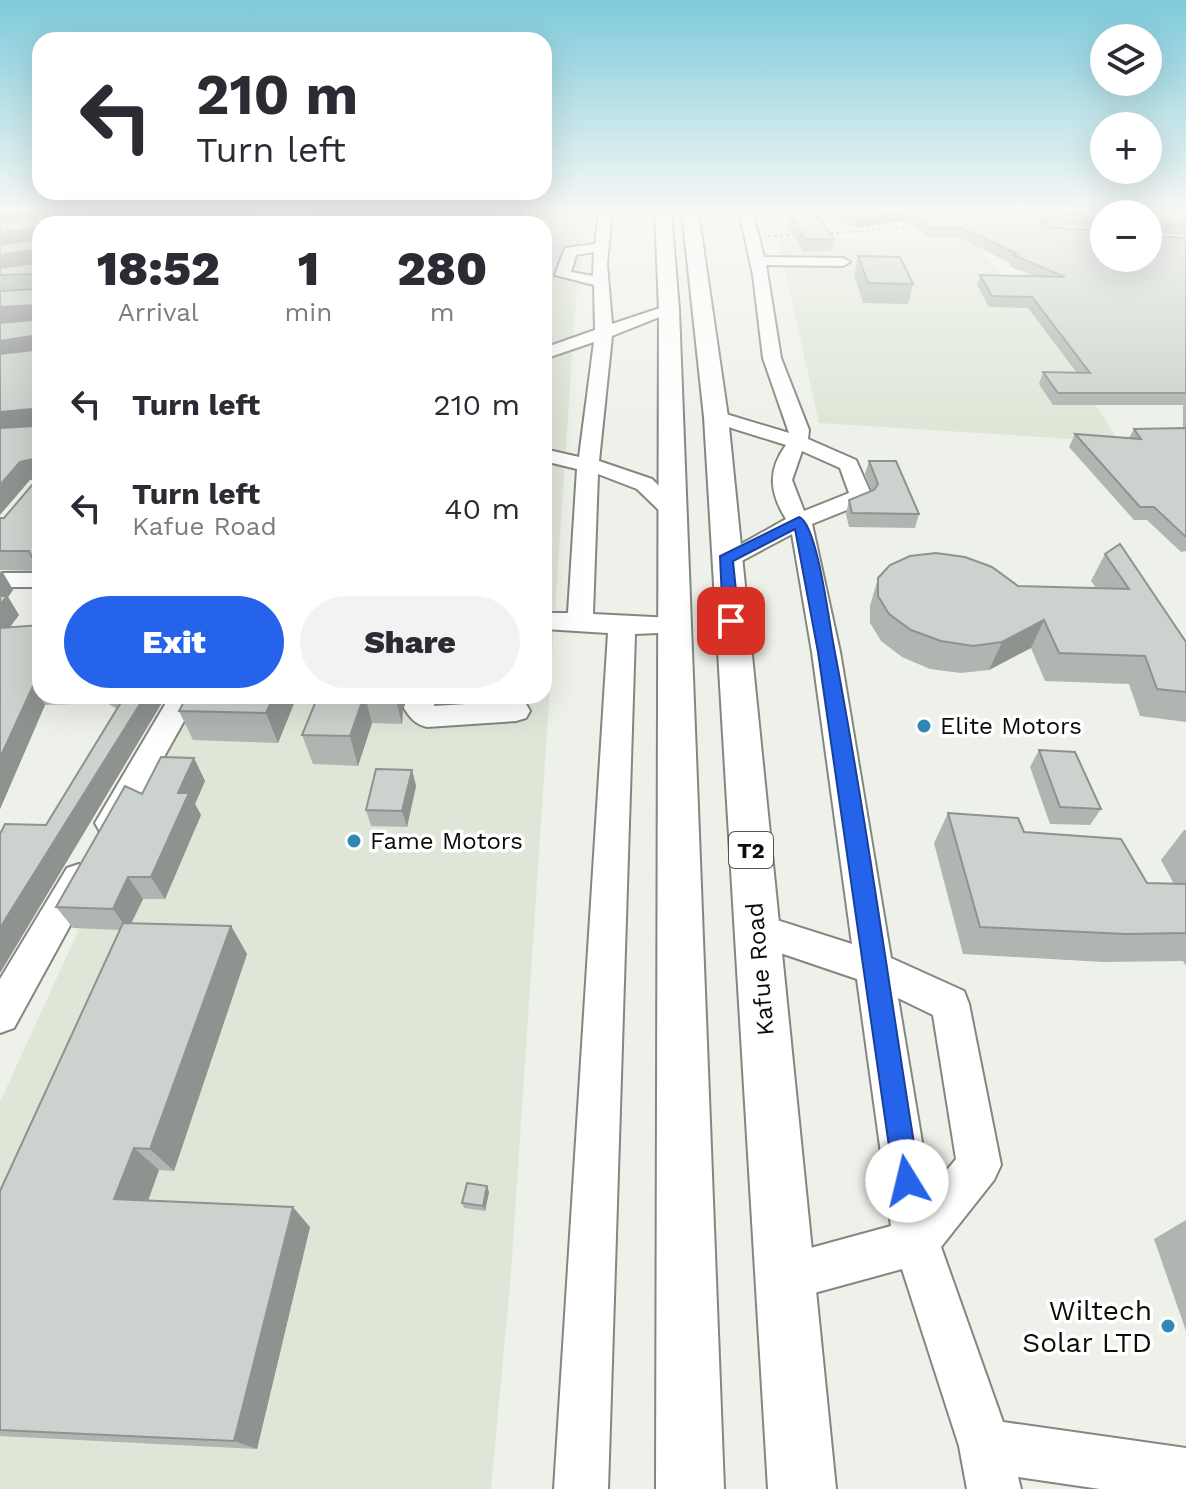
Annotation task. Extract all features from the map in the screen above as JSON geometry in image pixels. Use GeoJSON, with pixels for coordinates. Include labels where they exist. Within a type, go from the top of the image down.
{"type":"FeatureCollection","features":[{"type":"Feature","properties":{"kind":"main road"},"geometry":{"type":"LineString","coordinates":[[667,280],[690,1489]]}},
{"type":"Feature","properties":{"kind":"main road","name":"Kafue Road"},"geometry":{"type":"LineString","coordinates":[[699,280],[716,417],[725,560],[802,1489]]}},
{"type":"Feature","properties":{"kind":"street"},"geometry":{"type":"LineString","coordinates":[[587,280],[602,284]]}},
{"type":"Feature","properties":{"kind":"street"},"geometry":{"type":"LineString","coordinates":[[580,621],[588,465],[604,333],[602,280]]}},
{"type":"Feature","properties":{"kind":"street"},"geometry":{"type":"LineString","coordinates":[[760,280],[772,358],[799,430],[798,442],[788,456],[781,480],[786,501],[799,521],[806,541],[826,652],[916,1242],[990,1467],[1186,1475]]}},
{"type":"Feature","properties":{"kind":"street"},"geometry":{"type":"LineString","coordinates":[[558,291],[602,284]]}},
{"type":"Feature","properties":{"kind":"street"},"geometry":{"type":"LineString","coordinates":[[552,351],[669,310]]}},
{"type":"Feature","properties":{"kind":"street"},"geometry":{"type":"LineString","coordinates":[[716,417],[798,442],[849,464],[861,496],[799,521],[725,560]]}},
{"type":"Feature","properties":{"kind":"street"},"geometry":{"type":"LineString","coordinates":[[552,457],[639,478],[659,494],[672,510]]}},
{"type":"Feature","properties":{"kind":"street"},"geometry":{"type":"LineString","coordinates":[[0,580],[32,580]]}},
{"type":"Feature","properties":{"kind":"street"},"geometry":{"type":"LineString","coordinates":[[552,621],[673,626]]}},
{"type":"Feature","properties":{"kind":"street"},"geometry":{"type":"LineString","coordinates":[[581,1489],[622,626]]}},
{"type":"Feature","properties":{"kind":"street"},"geometry":{"type":"LineString","coordinates":[[0,1015],[179,704]]}},
{"type":"Feature","properties":{"kind":"street"},"geometry":{"type":"LineString","coordinates":[[419,704],[418,708],[427,717],[483,705],[516,711]]}},
{"type":"Feature","properties":{"kind":"street"},"geometry":{"type":"LineString","coordinates":[[758,930],[874,968],[950,1004],[979,1165],[916,1242],[785,1278]]}},
{"type":"Feature","properties":{"kind":"shaded area"},"geometry":{"type":"Polygon","coordinates":[[[552,280],[578,280],[552,657],[552,280]]]}},
{"type":"Feature","properties":{"kind":"shaded area"},"geometry":{"type":"Polygon","coordinates":[[[787,280],[1007,280],[1044,322],[1119,442],[819,423],[787,280]]]}},
{"type":"Feature","properties":{"kind":"shaded area"},"geometry":{"type":"Polygon","coordinates":[[[183,704],[549,704],[511,1274],[491,1489],[0,1489],[0,1102],[123,833],[177,734],[183,704]]]}},
{"type":"Feature","properties":{"kind":"building"},"geometry":{"type":"Polygon","coordinates":[[[867,280],[911,280],[913,284],[868,283],[867,280]]]}},
{"type":"Feature","properties":{"kind":"building"},"geometry":{"type":"Polygon","coordinates":[[[983,280],[1186,280],[1186,393],[1058,393],[1043,372],[1090,373],[1032,297],[992,296],[983,280]]]}},
{"type":"Feature","properties":{"kind":"building"},"geometry":{"type":"Polygon","coordinates":[[[32,289],[32,305],[0,307],[0,291],[32,289]]]}},
{"type":"Feature","properties":{"kind":"building"},"geometry":{"type":"Polygon","coordinates":[[[32,320],[32,336],[0,341],[0,323],[32,320]]]}},
{"type":"Feature","properties":{"kind":"building"},"geometry":{"type":"Polygon","coordinates":[[[32,350],[32,418],[31,409],[0,412],[0,354],[32,350]]]}},
{"type":"Feature","properties":{"kind":"building"},"geometry":{"type":"Polygon","coordinates":[[[32,426],[32,459],[20,462],[0,485],[0,428],[32,426]]]}},
{"type":"Feature","properties":{"kind":"building"},"geometry":{"type":"Polygon","coordinates":[[[1186,428],[1186,537],[1154,507],[1140,507],[1075,434],[1141,439],[1134,429],[1186,428]]]}},
{"type":"Feature","properties":{"kind":"building"},"geometry":{"type":"Polygon","coordinates":[[[869,461],[896,461],[919,514],[852,513],[849,500],[874,490],[878,484],[869,461]]]}},
{"type":"Feature","properties":{"kind":"building"},"geometry":{"type":"Polygon","coordinates":[[[32,485],[32,557],[29,551],[0,551],[0,518],[4,518],[32,485]]]}},
{"type":"Feature","properties":{"kind":"building"},"geometry":{"type":"Polygon","coordinates":[[[1120,544],[1186,642],[1186,692],[1157,689],[1145,656],[1059,653],[1044,620],[1002,642],[973,646],[941,641],[911,630],[889,614],[878,596],[878,578],[890,565],[910,556],[936,553],[965,557],[992,567],[1018,586],[1129,589],[1105,554],[1120,544]]]}},
{"type":"Feature","properties":{"kind":"building"},"geometry":{"type":"Polygon","coordinates":[[[32,626],[32,688],[0,758],[0,628],[32,626]]]}},
{"type":"Feature","properties":{"kind":"building"},"geometry":{"type":"Polygon","coordinates":[[[120,704],[140,704],[0,928],[0,834],[5,824],[46,825],[120,704]]]}},
{"type":"Feature","properties":{"kind":"building"},"geometry":{"type":"Polygon","coordinates":[[[183,704],[270,704],[266,713],[179,711],[183,704]]]}},
{"type":"Feature","properties":{"kind":"building"},"geometry":{"type":"Polygon","coordinates":[[[315,704],[361,704],[350,736],[302,735],[315,704]]]}},
{"type":"Feature","properties":{"kind":"building"},"geometry":{"type":"Polygon","coordinates":[[[1039,750],[1075,752],[1101,809],[1060,807],[1039,750]]]}},
{"type":"Feature","properties":{"kind":"building"},"geometry":{"type":"Polygon","coordinates":[[[161,757],[194,758],[178,793],[189,793],[151,877],[128,877],[113,909],[56,907],[125,786],[142,794],[161,757]]]}},
{"type":"Feature","properties":{"kind":"building"},"geometry":{"type":"Polygon","coordinates":[[[376,769],[412,770],[402,811],[366,810],[376,769]]]}},
{"type":"Feature","properties":{"kind":"building"},"geometry":{"type":"Polygon","coordinates":[[[948,813],[1018,818],[1024,832],[1121,839],[1147,883],[1186,884],[1186,933],[1126,934],[980,927],[948,813]]]}},
{"type":"Feature","properties":{"kind":"building"},"geometry":{"type":"Polygon","coordinates":[[[123,923],[231,926],[150,1149],[134,1148],[114,1199],[293,1207],[234,1441],[0,1430],[0,1191],[123,923]]]}},
{"type":"Feature","properties":{"kind":"building"},"geometry":{"type":"Polygon","coordinates":[[[467,1183],[487,1186],[483,1206],[462,1203],[467,1183]]]}},
{"type":"Feature","properties":{"kind":"place","name":"Elite Motors"},"geometry":{"type":"Point","coordinates":[924,726]}},
{"type":"Feature","properties":{"kind":"place","name":"Fame Motors"},"geometry":{"type":"Point","coordinates":[354,841]}},
{"type":"Feature","properties":{"kind":"place","name":"Wiltech Solar LTD"},"geometry":{"type":"Point","coordinates":[1168,1326]}},
{"type":"Feature","properties":{"kind":"route"},"geometry":{"type":"LineString","coordinates":[[731,621],[725,560],[799,521],[806,541],[826,652],[907,1181]]}}]}
